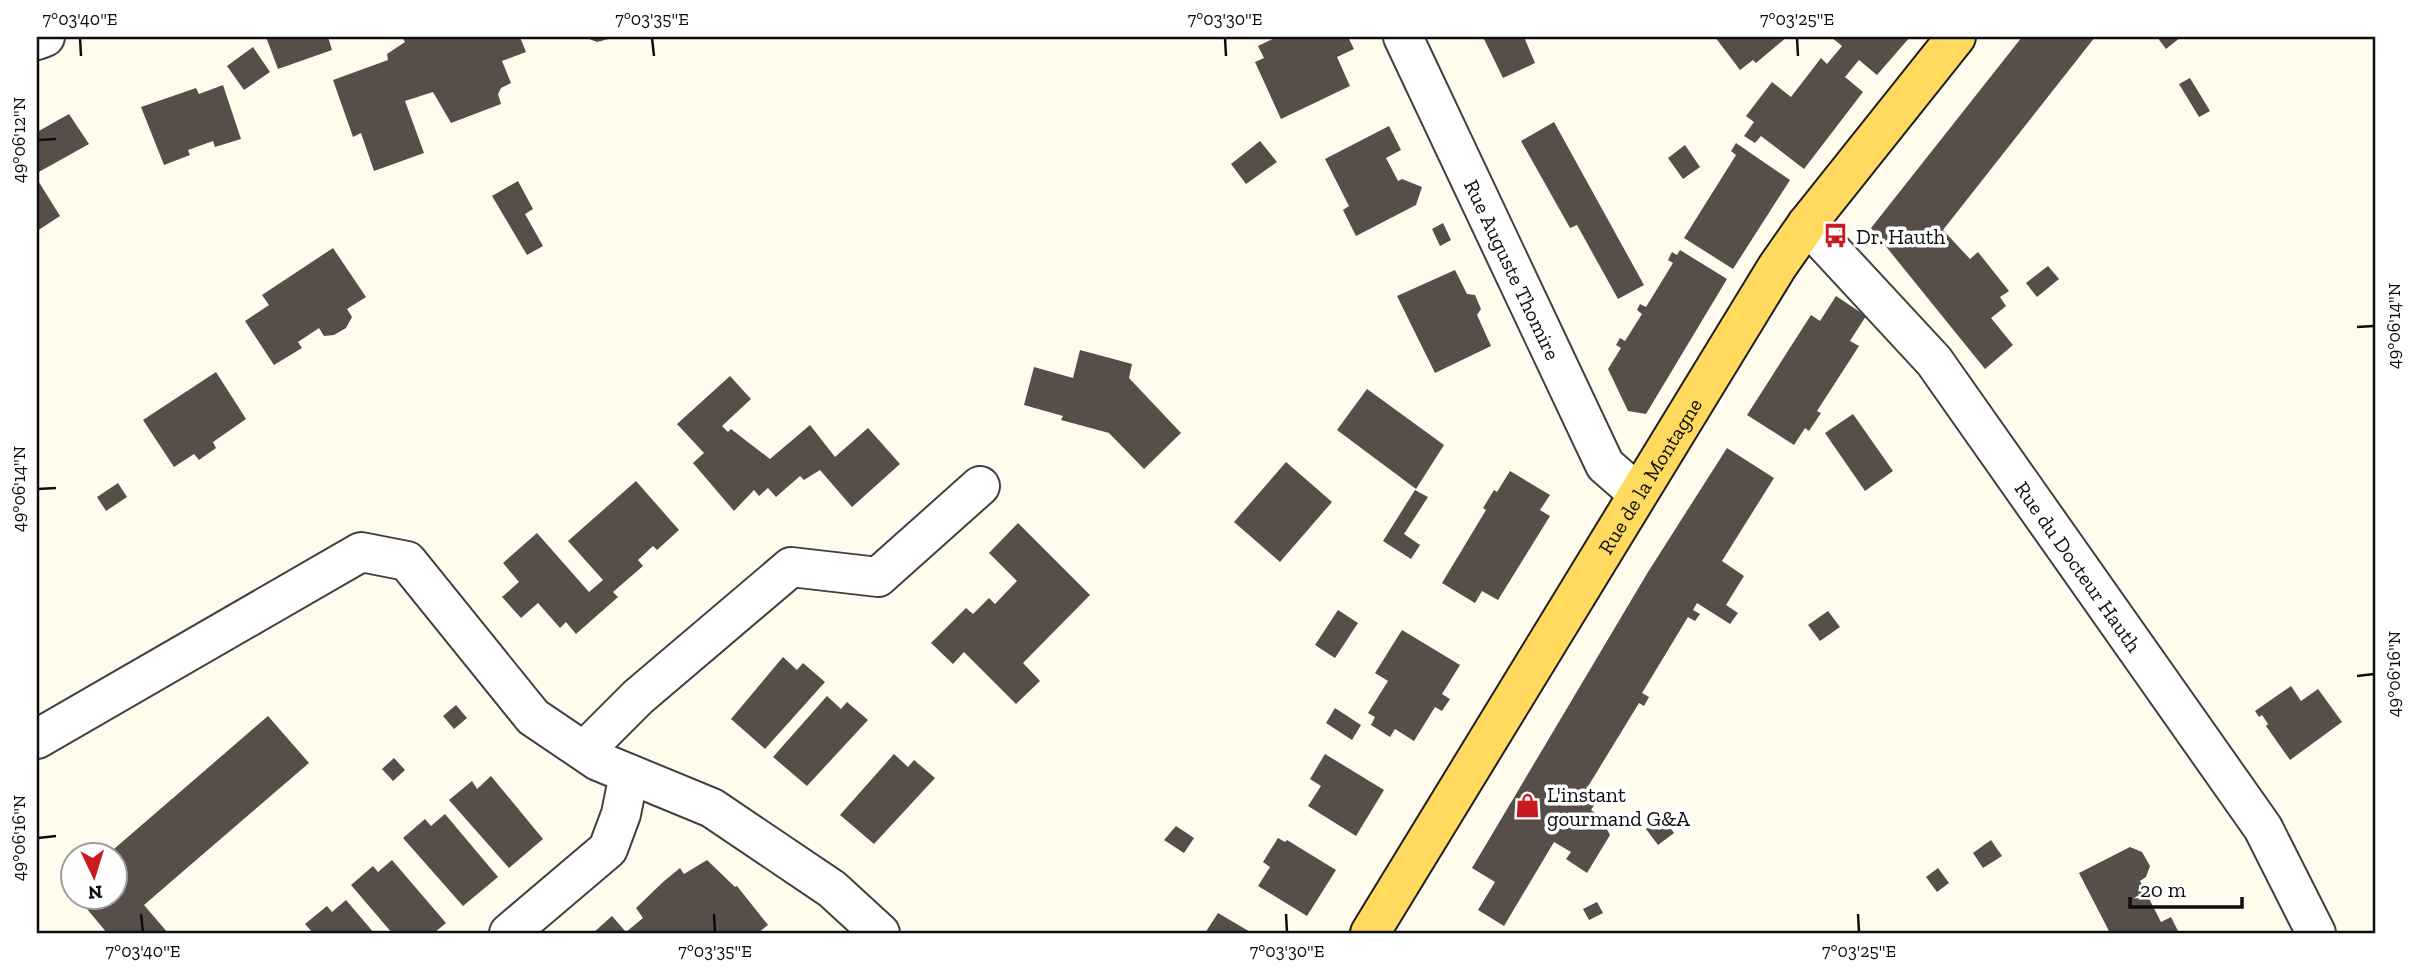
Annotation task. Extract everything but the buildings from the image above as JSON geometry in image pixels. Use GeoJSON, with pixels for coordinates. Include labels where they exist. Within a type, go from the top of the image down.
{"type":"FeatureCollection","features":[{"type":"Feature","properties":{"kind":"main road","name":"Rue de la Montagne"},"geometry":{"type":"LineString","coordinates":[[1370,933],[1777,267],[1807,224],[1956,37]]}},
{"type":"Feature","properties":{"kind":"street"},"geometry":{"type":"LineString","coordinates":[[37,40],[45,37]]}},
{"type":"Feature","properties":{"kind":"street","name":"Rue Auguste Thomire"},"geometry":{"type":"LineString","coordinates":[[1403,37],[1605,465],[1637,494]]}},
{"type":"Feature","properties":{"kind":"street","name":"Rue du Docteur Hauth"},"geometry":{"type":"LineString","coordinates":[[1807,224],[1934,361],[2263,828],[2316,933]]}},
{"type":"Feature","properties":{"kind":"street"},"geometry":{"type":"LineString","coordinates":[[584,751],[638,697],[791,567],[878,577],[980,486]]}},
{"type":"Feature","properties":{"kind":"street"},"geometry":{"type":"LineString","coordinates":[[37,739],[361,552],[407,561],[533,718],[584,751],[629,774],[712,808],[832,889],[880,933]]}},
{"type":"Feature","properties":{"kind":"street"},"geometry":{"type":"LineString","coordinates":[[509,933],[608,849],[621,814],[629,774]]}},
{"type":"Feature","properties":{"kind":"place","name":"Dr. Hauth"},"geometry":{"type":"Point","coordinates":[1836,236]}},
{"type":"Feature","properties":{"kind":"place","name":"L'instant gourmand G&A"},"geometry":{"type":"Point","coordinates":[1527,806]}}]}
